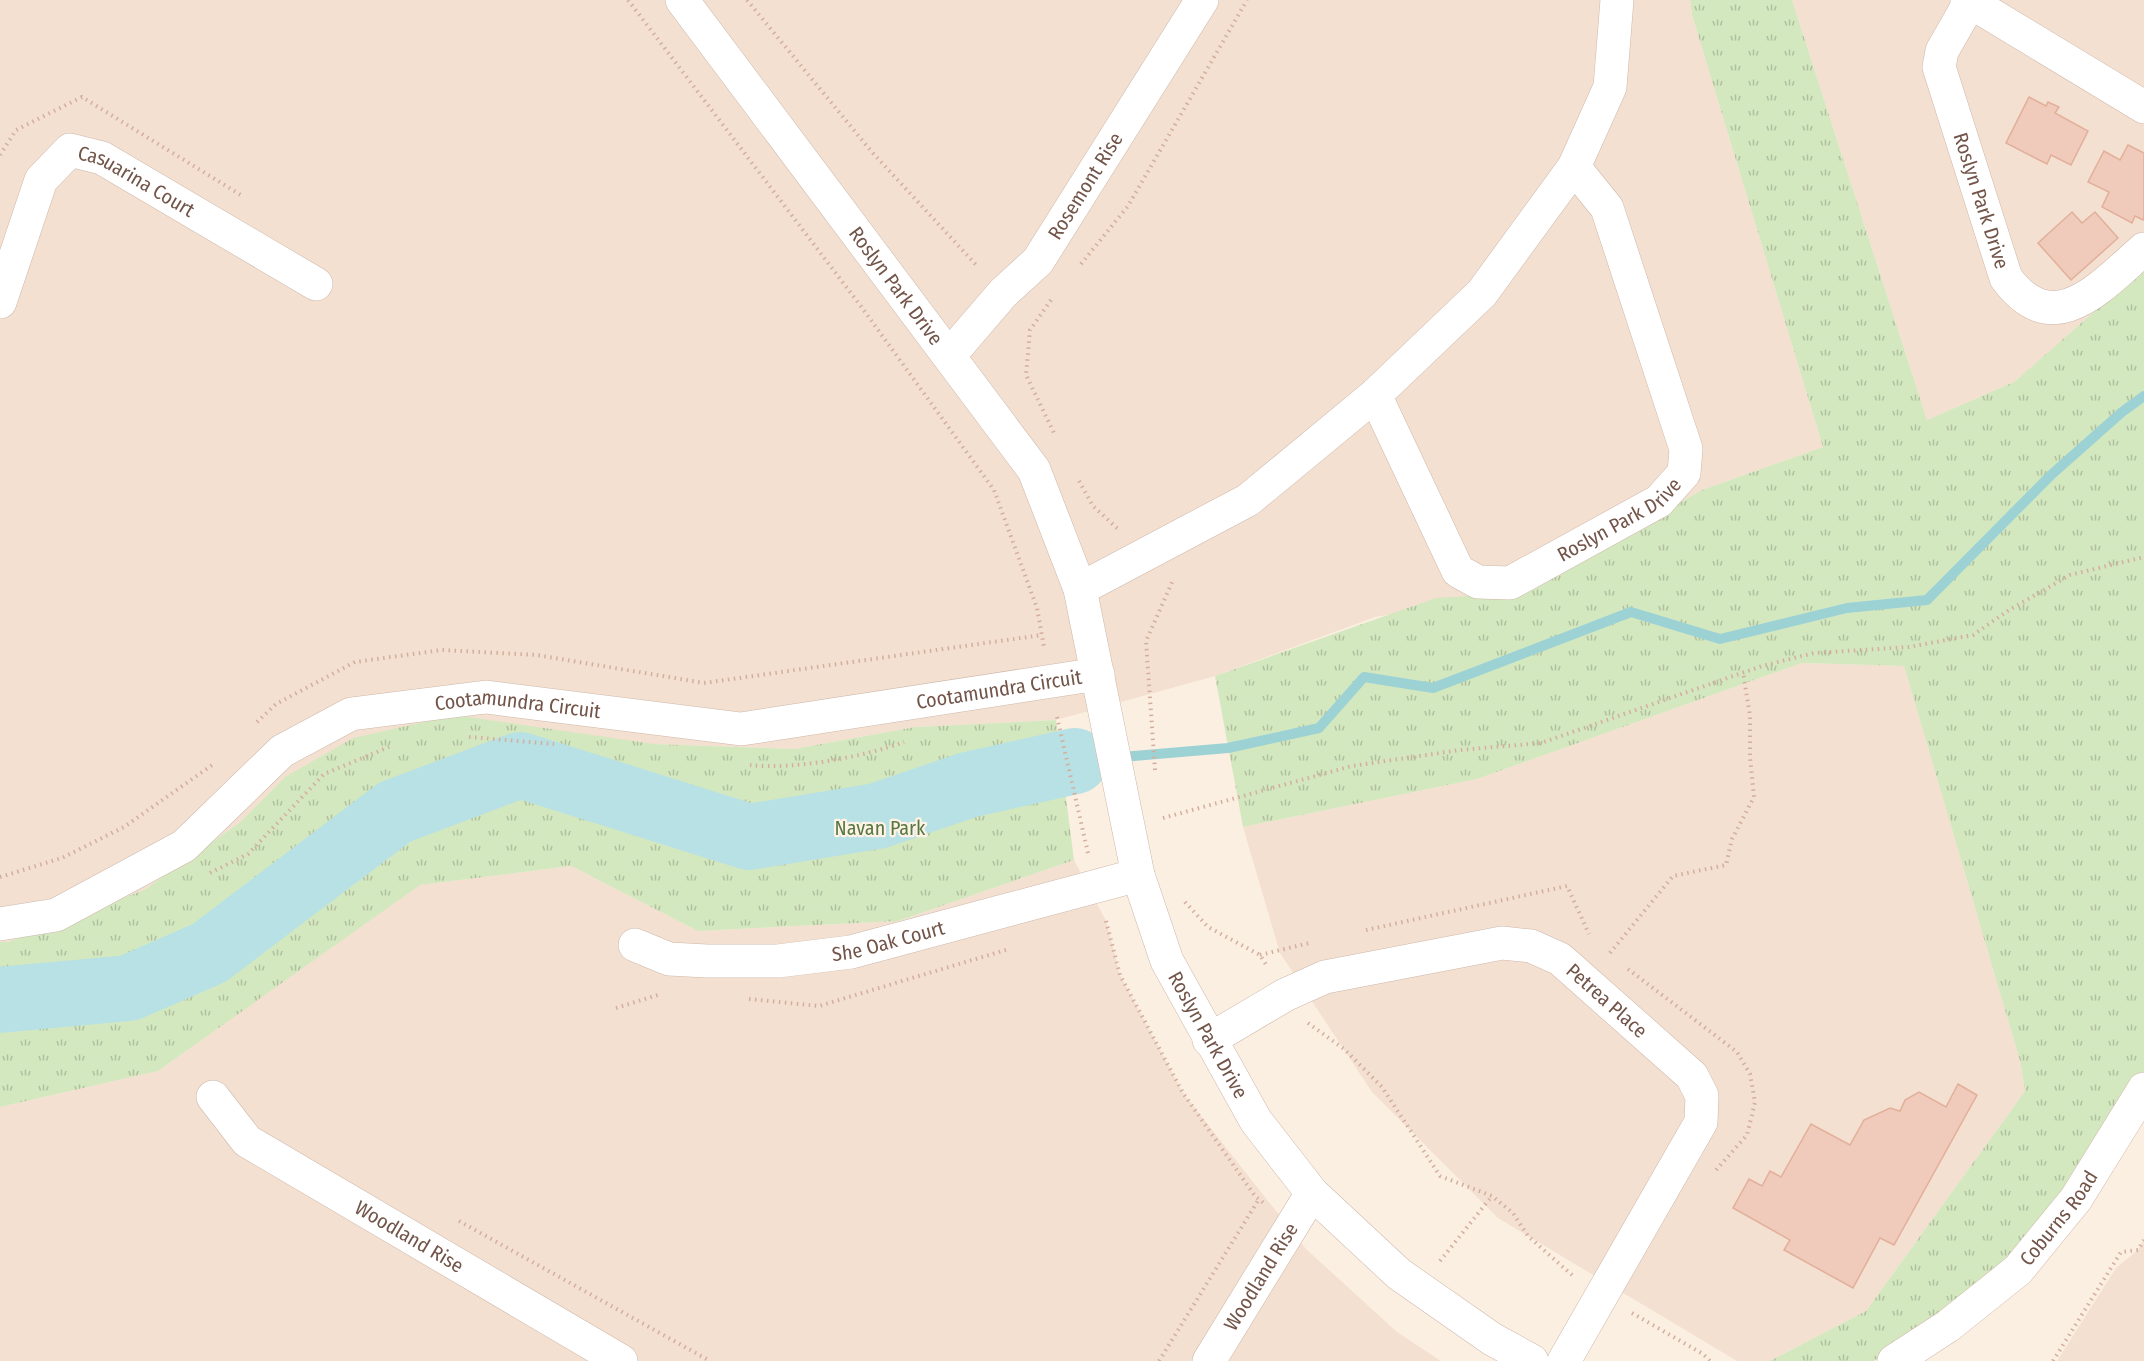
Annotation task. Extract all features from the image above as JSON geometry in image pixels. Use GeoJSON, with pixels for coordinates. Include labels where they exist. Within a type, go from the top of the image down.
{"type":"FeatureCollection","features":[{"type":"Feature","properties":{"kind":"street","name":"Roslyn Park Drive"},"geometry":{"type":"LineString","coordinates":[[682,0],[1036,474],[1080,588],[1112,736],[1138,875],[1167,961],[1256,1121],[1312,1193],[1399,1274],[1492,1339],[1532,1361]]}},
{"type":"Feature","properties":{"kind":"street","name":"Rosemont Rise"},"geometry":{"type":"LineString","coordinates":[[949,356],[1003,293],[1038,261],[1202,0]]}},
{"type":"Feature","properties":{"kind":"street"},"geometry":{"type":"LineString","coordinates":[[1080,588],[1248,500],[1375,395],[1482,293],[1574,167],[1610,87],[1617,0]]}},
{"type":"Feature","properties":{"kind":"street","name":"Roslyn Park Drive"},"geometry":{"type":"LineString","coordinates":[[2144,107],[1969,1],[1942,51],[1939,67],[2006,278],[2019,295],[2040,306],[2055,309],[2073,305],[2093,293],[2144,249]]}},
{"type":"Feature","properties":{"kind":"street","name":"Casuarina Court"},"geometry":{"type":"LineString","coordinates":[[0,302],[40,180],[70,150],[102,158],[316,284]]}},
{"type":"Feature","properties":{"kind":"street","name":"Roslyn Park Drive"},"geometry":{"type":"LineString","coordinates":[[1375,395],[1458,571],[1478,582],[1510,583],[1659,501],[1683,473],[1686,449],[1607,208],[1574,167]]}},
{"type":"Feature","properties":{"kind":"street","name":"Cootamundra Circuit"},"geometry":{"type":"LineString","coordinates":[[0,924],[56,915],[184,846],[282,751],[351,714],[486,697],[741,729],[1053,695],[1098,674]]}},
{"type":"Feature","properties":{"kind":"street","name":"She Oak Court"},"geometry":{"type":"LineString","coordinates":[[635,945],[669,959],[707,961],[778,961],[851,952],[1138,875]]}},
{"type":"Feature","properties":{"kind":"street","name":"Petrea Place"},"geometry":{"type":"LineString","coordinates":[[1209,1040],[1286,995],[1325,977],[1502,943],[1531,946],[1560,959],[1692,1076],[1702,1096],[1701,1122],[1564,1361]]}},
{"type":"Feature","properties":{"kind":"street","name":"Coburns Road"},"geometry":{"type":"LineString","coordinates":[[1894,1361],[1948,1326],[2018,1270],[2076,1199],[2144,1089]]}},
{"type":"Feature","properties":{"kind":"street","name":"Woodland Rise"},"geometry":{"type":"LineString","coordinates":[[213,1097],[246,1141],[621,1361]]}},
{"type":"Feature","properties":{"kind":"street","name":"Woodland Rise"},"geometry":{"type":"LineString","coordinates":[[1209,1361],[1312,1193]]}},
{"type":"Feature","properties":{"kind":"street","name":"Coburns Road"},"geometry":{"type":"LineString","coordinates":[[1928,1361],[1948,1326]]}},
{"type":"Feature","properties":{"kind":"path"},"geometry":{"type":"LineString","coordinates":[[628,0],[860,305],[994,490],[1037,608],[1083,834]]}},
{"type":"Feature","properties":{"kind":"path"},"geometry":{"type":"LineString","coordinates":[[747,0],[871,152],[1003,293],[1030,330]]}},
{"type":"Feature","properties":{"kind":"path"},"geometry":{"type":"LineString","coordinates":[[1076,270],[1128,206],[1247,0]]}},
{"type":"Feature","properties":{"kind":"path"},"geometry":{"type":"LineString","coordinates":[[1054,297],[1030,330],[1026,375],[1059,442]]}},
{"type":"Feature","properties":{"kind":"path"},"geometry":{"type":"LineString","coordinates":[[994,490],[1036,474]]}},
{"type":"Feature","properties":{"kind":"path"},"geometry":{"type":"LineString","coordinates":[[1163,830],[1160,819],[1352,766],[1460,750],[1541,743],[1743,672],[1814,653],[1909,648],[1973,635],[2009,610],[2070,575],[2144,557]]}},
{"type":"Feature","properties":{"kind":"path"},"geometry":{"type":"LineString","coordinates":[[1610,953],[1673,876],[1726,865],[1732,839],[1754,797],[1750,757],[1750,716],[1743,672]]}},
{"type":"Feature","properties":{"kind":"path"},"geometry":{"type":"LineString","coordinates":[[1152,730],[1156,779]]}},
{"type":"Feature","properties":{"kind":"path"},"geometry":{"type":"LineString","coordinates":[[458,736],[565,745]]}},
{"type":"Feature","properties":{"kind":"path"},"geometry":{"type":"LineString","coordinates":[[739,764],[774,768],[883,750],[915,738]]}},
{"type":"Feature","properties":{"kind":"path"},"geometry":{"type":"LineString","coordinates":[[205,875],[248,854],[324,774],[390,747]]}},
{"type":"Feature","properties":{"kind":"path"},"geometry":{"type":"LineString","coordinates":[[1182,898],[1208,927],[1260,955],[1300,1016],[1344,1049],[1382,1087],[1440,1176],[1492,1196],[1513,1213],[1528,1236],[1574,1277],[1703,1354],[1710,1361]]}},
{"type":"Feature","properties":{"kind":"path"},"geometry":{"type":"LineString","coordinates":[[1419,1288],[1492,1196]]}},
{"type":"Feature","properties":{"kind":"path"},"geometry":{"type":"LineString","coordinates":[[1159,1361],[1258,1199]]}},
{"type":"Feature","properties":{"kind":"path"},"geometry":{"type":"LineString","coordinates":[[452,1218],[710,1361]]}},
{"type":"Feature","properties":{"kind":"path"},"geometry":{"type":"LineString","coordinates":[[2053,1361],[2121,1252],[2138,1250],[2144,1240]]}},
{"type":"Feature","properties":{"kind":"shaded area"},"geometry":{"type":"Polygon","coordinates":[[[0,0],[1690,0],[1692,15],[1823,447],[1702,490],[1517,593],[1375,617],[1215,676],[1056,720],[915,727],[794,749],[654,744],[285,777],[239,823],[144,890],[8,942],[0,942],[0,0]]]}},
{"type":"Feature","properties":{"kind":"shaded area"},"geometry":{"type":"Polygon","coordinates":[[[1792,0],[2144,0],[2144,272],[2112,296],[2014,382],[1927,420],[1792,0]]]}},
{"type":"Feature","properties":{"kind":"shaded area"},"geometry":{"type":"Polygon","coordinates":[[[1802,663],[1904,666],[2020,1061],[2025,1091],[1866,1311],[1770,1361],[1737,1361],[1498,1218],[1372,1092],[1280,953],[1243,827],[1477,779],[1802,663]]]}},
{"type":"Feature","properties":{"kind":"shaded area"},"geometry":{"type":"Polygon","coordinates":[[[1074,860],[1106,921],[1120,975],[1183,1093],[1306,1249],[1397,1332],[1441,1361],[0,1361],[0,1107],[158,1071],[419,885],[571,866],[698,931],[898,921],[1074,860]]]}},
{"type":"Feature","properties":{"kind":"shaded area"},"geometry":{"type":"Polygon","coordinates":[[[2144,1239],[2144,1361],[2057,1361],[2116,1268],[2138,1250],[2144,1239]]]}},
{"type":"Feature","properties":{"kind":"green space"},"geometry":{"type":"Polygon","coordinates":[[[1690,0],[1792,0],[1927,420],[2014,382],[2112,296],[2144,272],[2144,1074],[2063,1209],[1979,1287],[1874,1361],[1770,1361],[1866,1311],[2025,1091],[2020,1061],[1904,666],[1802,663],[1477,779],[1243,827],[1215,676],[1436,598],[1517,593],[1702,490],[1823,447],[1692,15],[1690,0]]]}},
{"type":"Feature","properties":{"kind":"green space","name":"Navan Park"},"geometry":{"type":"Polygon","coordinates":[[[455,715],[654,744],[794,749],[915,727],[1056,720],[1074,860],[898,921],[698,931],[571,866],[420,885],[158,1071],[0,1107],[0,942],[8,942],[144,890],[239,823],[285,777],[353,738],[455,715]]]}},
{"type":"Feature","properties":{"kind":"building"},"geometry":{"type":"Polygon","coordinates":[[[2029,97],[2046,106],[2048,102],[2059,107],[2055,113],[2088,131],[2071,165],[2051,155],[2047,164],[2006,143],[2029,97]]]}},
{"type":"Feature","properties":{"kind":"building"},"geometry":{"type":"Polygon","coordinates":[[[2128,145],[2144,153],[2144,217],[2143,220],[2135,216],[2132,223],[2102,207],[2109,192],[2088,182],[2104,151],[2120,160],[2128,145]]]}},
{"type":"Feature","properties":{"kind":"building"},"geometry":{"type":"Polygon","coordinates":[[[2072,212],[2082,223],[2095,212],[2118,238],[2071,280],[2038,243],[2072,212]]]}},
{"type":"Feature","properties":{"kind":"building"},"geometry":{"type":"Polygon","coordinates":[[[1958,1084],[1977,1095],[1894,1245],[1880,1238],[1853,1288],[1784,1250],[1790,1240],[1733,1208],[1749,1179],[1762,1186],[1770,1171],[1781,1177],[1811,1124],[1850,1145],[1864,1120],[1890,1108],[1900,1111],[1905,1100],[1919,1092],[1946,1107],[1958,1084]]]}},
{"type":"Feature","properties":{"kind":"waterway"},"geometry":{"type":"LineString","coordinates":[[1075,761],[1228,748],[1319,728],[1364,677],[1433,688],[1631,612],[1720,639],[1847,608],[1927,600],[2051,475],[2122,412],[2144,396]]}},
{"type":"Feature","properties":{"kind":"waterway"},"geometry":{"type":"LineString","coordinates":[[0,1000],[129,988],[209,953],[395,812],[520,765],[749,837],[877,816],[968,785],[1075,761]]}}]}
